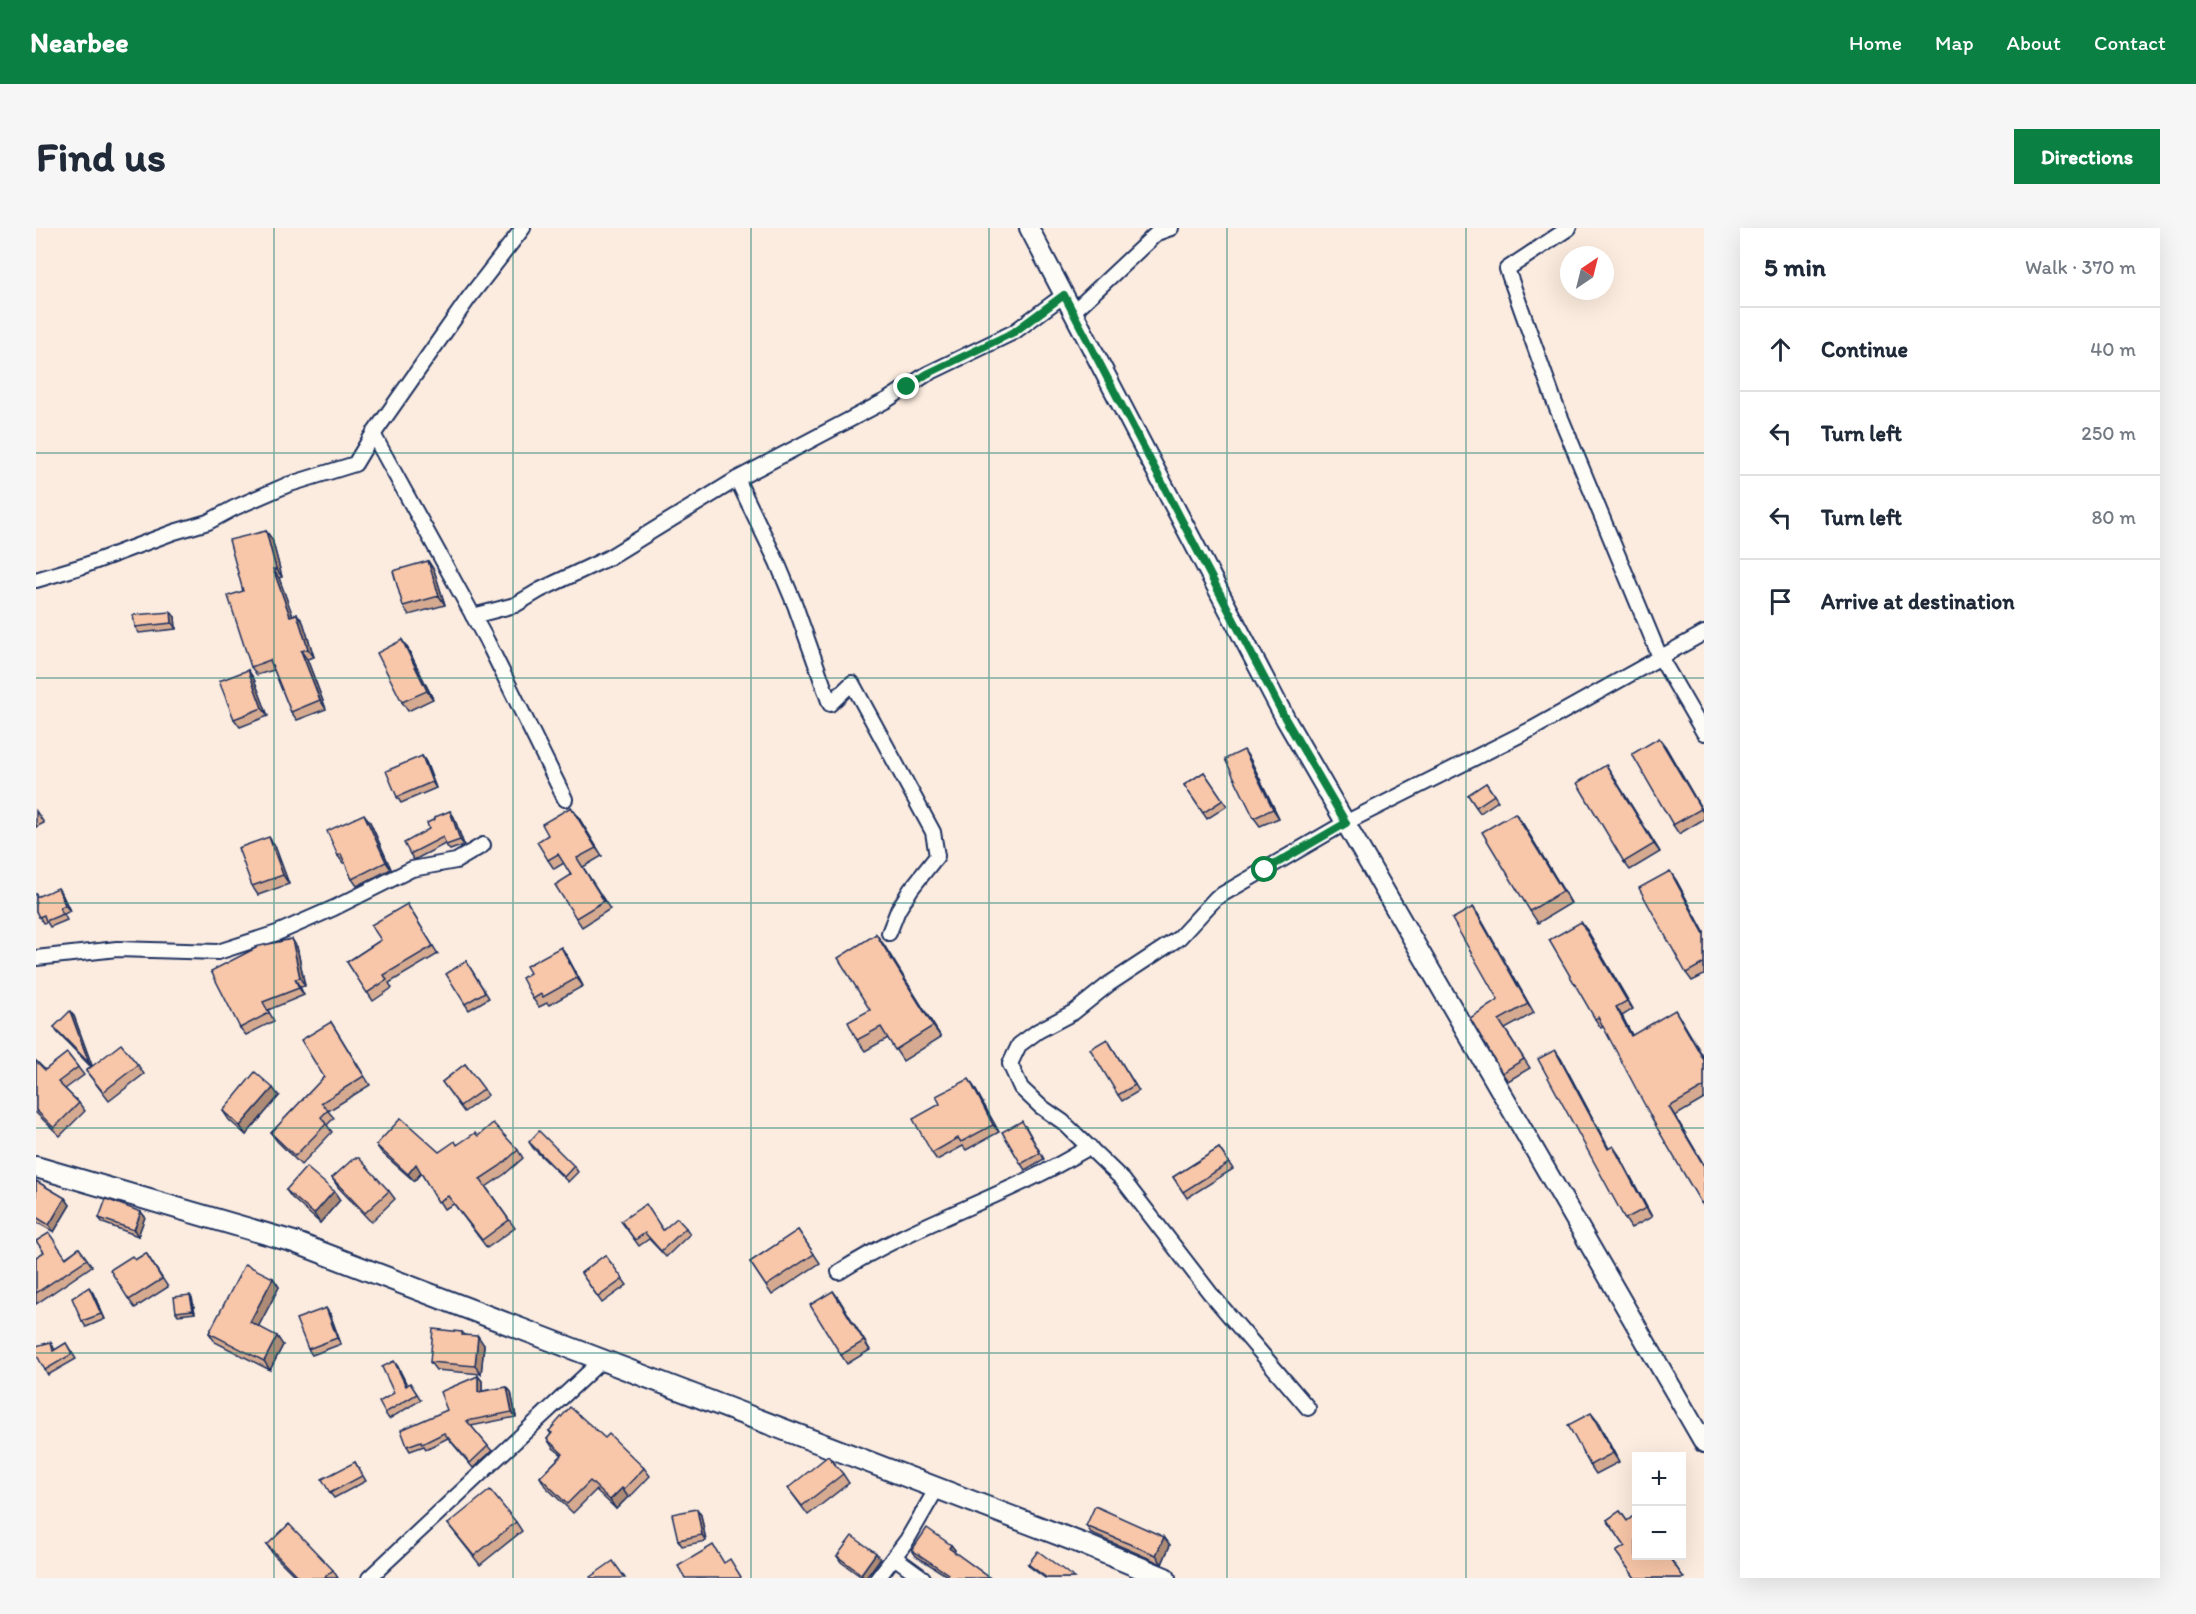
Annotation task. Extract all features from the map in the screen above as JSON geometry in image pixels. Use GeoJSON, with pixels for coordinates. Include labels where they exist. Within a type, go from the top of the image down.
{"type":"FeatureCollection","features":[{"type":"Feature","properties":{"kind":"main road"},"geometry":{"type":"LineString","coordinates":[[36,1167],[294,1242],[1083,1544],[1165,1578]]}},
{"type":"Feature","properties":{"kind":"street"},"geometry":{"type":"LineString","coordinates":[[36,580],[208,522],[287,485],[355,464],[373,434],[468,299],[523,228]]}},
{"type":"Feature","properties":{"kind":"street"},"geometry":{"type":"LineString","coordinates":[[1029,228],[1286,720],[1704,1443]]}},
{"type":"Feature","properties":{"kind":"street"},"geometry":{"type":"LineString","coordinates":[[1073,312],[1157,233],[1171,228]]}},
{"type":"Feature","properties":{"kind":"street"},"geometry":{"type":"LineString","coordinates":[[1569,228],[1507,269],[1556,406],[1660,657],[1704,733]]}},
{"type":"Feature","properties":{"kind":"street"},"geometry":{"type":"LineString","coordinates":[[473,616],[515,605],[540,590],[608,558],[737,479],[887,400],[927,374],[1014,332],[1064,295]]}},
{"type":"Feature","properties":{"kind":"street"},"geometry":{"type":"LineString","coordinates":[[373,434],[523,711],[565,799]]}},
{"type":"Feature","properties":{"kind":"street"},"geometry":{"type":"LineString","coordinates":[[737,479],[786,584],[830,704],[852,683],[933,832],[937,856],[911,888],[898,910],[889,933]]}},
{"type":"Feature","properties":{"kind":"street"},"geometry":{"type":"LineString","coordinates":[[1308,1408],[1210,1293],[1123,1180],[1063,1122],[1040,1106],[1021,1088],[1010,1064],[1018,1045],[1038,1031],[1074,1012],[1109,984],[1179,938],[1216,898],[1346,823],[1532,729],[1704,633]]}},
{"type":"Feature","properties":{"kind":"street"},"geometry":{"type":"LineString","coordinates":[[36,958],[117,949],[218,952],[278,933],[334,908],[412,868],[456,861],[483,845]]}},
{"type":"Feature","properties":{"kind":"street"},"geometry":{"type":"LineString","coordinates":[[839,1272],[862,1257],[1038,1175],[1090,1147]]}},
{"type":"Feature","properties":{"kind":"street"},"geometry":{"type":"LineString","coordinates":[[369,1578],[602,1360]]}},
{"type":"Feature","properties":{"kind":"street"},"geometry":{"type":"LineString","coordinates":[[878,1578],[907,1540],[937,1488]]}},
{"type":"Feature","properties":{"kind":"street"},"geometry":{"type":"LineString","coordinates":[[894,1557],[923,1578]]}},
{"type":"Feature","properties":{"kind":"building"},"geometry":{"type":"Polygon","coordinates":[[[266,531],[276,569],[273,569],[290,616],[297,614],[308,649],[301,651],[320,700],[291,712],[270,660],[251,667],[228,596],[243,591],[229,540],[266,531]]]}},
{"type":"Feature","properties":{"kind":"building"},"geometry":{"type":"Polygon","coordinates":[[[428,561],[439,596],[403,606],[393,571],[428,561]]]}},
{"type":"Feature","properties":{"kind":"building"},"geometry":{"type":"Polygon","coordinates":[[[171,612],[172,623],[135,627],[133,615],[171,612]]]}},
{"type":"Feature","properties":{"kind":"building"},"geometry":{"type":"Polygon","coordinates":[[[402,640],[427,691],[402,702],[377,653],[402,640]]]}},
{"type":"Feature","properties":{"kind":"building"},"geometry":{"type":"Polygon","coordinates":[[[248,670],[262,708],[234,719],[219,681],[248,670]]]}},
{"type":"Feature","properties":{"kind":"building"},"geometry":{"type":"Polygon","coordinates":[[[1659,738],[1701,809],[1673,825],[1632,754],[1659,738]]]}},
{"type":"Feature","properties":{"kind":"building"},"geometry":{"type":"Polygon","coordinates":[[[1244,750],[1273,809],[1254,818],[1225,759],[1244,750]]]}},
{"type":"Feature","properties":{"kind":"building"},"geometry":{"type":"Polygon","coordinates":[[[422,756],[432,782],[397,797],[386,771],[422,756]]]}},
{"type":"Feature","properties":{"kind":"building"},"geometry":{"type":"Polygon","coordinates":[[[1606,765],[1654,844],[1624,862],[1577,783],[1606,765]]]}},
{"type":"Feature","properties":{"kind":"building"},"geometry":{"type":"Polygon","coordinates":[[[1204,772],[1223,800],[1203,813],[1184,785],[1204,772]]]}},
{"type":"Feature","properties":{"kind":"building"},"geometry":{"type":"Polygon","coordinates":[[[1486,783],[1494,795],[1476,807],[1468,795],[1486,783]]]}},
{"type":"Feature","properties":{"kind":"building"},"geometry":{"type":"Polygon","coordinates":[[[571,807],[596,848],[577,858],[604,901],[576,918],[555,885],[571,875],[558,854],[548,860],[537,842],[548,835],[542,824],[571,807]]]}},
{"type":"Feature","properties":{"kind":"building"},"geometry":{"type":"Polygon","coordinates":[[[450,811],[460,840],[446,845],[443,837],[410,854],[404,843],[429,829],[427,823],[435,817],[450,811]]]}},
{"type":"Feature","properties":{"kind":"building"},"geometry":{"type":"Polygon","coordinates":[[[1515,813],[1563,891],[1530,911],[1482,832],[1515,813]]]}},
{"type":"Feature","properties":{"kind":"building"},"geometry":{"type":"Polygon","coordinates":[[[364,814],[386,862],[352,879],[327,831],[364,814]]]}},
{"type":"Feature","properties":{"kind":"building"},"geometry":{"type":"Polygon","coordinates":[[[269,837],[283,875],[252,886],[238,848],[269,837]]]}},
{"type":"Feature","properties":{"kind":"building"},"geometry":{"type":"Polygon","coordinates":[[[1670,871],[1704,934],[1704,963],[1686,973],[1639,888],[1670,871]]]}},
{"type":"Feature","properties":{"kind":"building"},"geometry":{"type":"Polygon","coordinates":[[[58,888],[65,905],[60,908],[63,914],[46,921],[44,915],[39,917],[36,911],[36,897],[58,888]]]}},
{"type":"Feature","properties":{"kind":"building"},"geometry":{"type":"Polygon","coordinates":[[[407,904],[433,946],[384,975],[387,980],[367,993],[347,962],[381,940],[371,925],[407,904]]]}},
{"type":"Feature","properties":{"kind":"building"},"geometry":{"type":"Polygon","coordinates":[[[1473,907],[1528,1004],[1499,1020],[1524,1059],[1502,1073],[1470,1018],[1498,1000],[1452,919],[1473,907]]]}},
{"type":"Feature","properties":{"kind":"building"},"geometry":{"type":"Polygon","coordinates":[[[1581,922],[1627,1001],[1616,1007],[1631,1036],[1675,1010],[1704,1060],[1704,1087],[1669,1107],[1704,1166],[1704,1202],[1701,1203],[1657,1128],[1598,1017],[1595,1019],[1549,940],[1581,922]]]}},
{"type":"Feature","properties":{"kind":"building"},"geometry":{"type":"Polygon","coordinates":[[[876,934],[933,1026],[895,1050],[881,1027],[857,1040],[848,1022],[870,1010],[838,958],[876,934]]]}},
{"type":"Feature","properties":{"kind":"building"},"geometry":{"type":"Polygon","coordinates":[[[292,939],[300,978],[295,979],[299,988],[263,1002],[269,1013],[240,1028],[211,971],[255,947],[292,939]]]}},
{"type":"Feature","properties":{"kind":"building"},"geometry":{"type":"Polygon","coordinates":[[[561,947],[577,978],[543,997],[541,994],[533,999],[522,978],[530,973],[526,966],[561,947]]]}},
{"type":"Feature","properties":{"kind":"building"},"geometry":{"type":"Polygon","coordinates":[[[466,961],[485,992],[465,1004],[446,974],[466,961]]]}},
{"type":"Feature","properties":{"kind":"building"},"geometry":{"type":"Polygon","coordinates":[[[70,1011],[89,1063],[54,1027],[70,1011]]]}},
{"type":"Feature","properties":{"kind":"building"},"geometry":{"type":"Polygon","coordinates":[[[331,1022],[364,1076],[321,1103],[328,1110],[321,1117],[326,1124],[295,1156],[271,1133],[324,1077],[301,1040],[331,1022]]]}},
{"type":"Feature","properties":{"kind":"building"},"geometry":{"type":"Polygon","coordinates":[[[1107,1039],[1135,1085],[1118,1095],[1090,1049],[1107,1039]]]}},
{"type":"Feature","properties":{"kind":"building"},"geometry":{"type":"Polygon","coordinates":[[[121,1044],[138,1065],[103,1092],[86,1071],[121,1044]]]}},
{"type":"Feature","properties":{"kind":"building"},"geometry":{"type":"Polygon","coordinates":[[[1555,1050],[1608,1149],[1613,1146],[1646,1208],[1625,1219],[1538,1059],[1555,1050]]]}},
{"type":"Feature","properties":{"kind":"building"},"geometry":{"type":"Polygon","coordinates":[[[67,1053],[78,1067],[58,1082],[79,1103],[54,1128],[36,1110],[36,1061],[45,1070],[67,1053]]]}},
{"type":"Feature","properties":{"kind":"building"},"geometry":{"type":"Polygon","coordinates":[[[465,1064],[484,1089],[460,1106],[442,1082],[465,1064]]]}},
{"type":"Feature","properties":{"kind":"building"},"geometry":{"type":"Polygon","coordinates":[[[255,1072],[273,1088],[240,1126],[223,1111],[255,1072]]]}},
{"type":"Feature","properties":{"kind":"building"},"geometry":{"type":"Polygon","coordinates":[[[969,1079],[993,1125],[961,1142],[958,1138],[932,1153],[913,1119],[940,1104],[936,1096],[969,1079]]]}},
{"type":"Feature","properties":{"kind":"building"},"geometry":{"type":"Polygon","coordinates":[[[401,1118],[439,1152],[455,1141],[457,1145],[475,1133],[478,1136],[493,1123],[518,1150],[480,1179],[509,1220],[482,1240],[448,1196],[438,1202],[416,1164],[408,1174],[376,1145],[401,1118]]]}},
{"type":"Feature","properties":{"kind":"building"},"geometry":{"type":"Polygon","coordinates":[[[1022,1121],[1040,1153],[1021,1164],[1002,1132],[1022,1121]]]}},
{"type":"Feature","properties":{"kind":"building"},"geometry":{"type":"Polygon","coordinates":[[[539,1131],[574,1166],[564,1177],[529,1142],[539,1131]]]}},
{"type":"Feature","properties":{"kind":"building"},"geometry":{"type":"Polygon","coordinates":[[[1219,1148],[1229,1163],[1183,1192],[1173,1177],[1219,1148]]]}},
{"type":"Feature","properties":{"kind":"building"},"geometry":{"type":"Polygon","coordinates":[[[354,1158],[359,1158],[389,1191],[365,1213],[332,1178],[354,1158]]]}},
{"type":"Feature","properties":{"kind":"building"},"geometry":{"type":"Polygon","coordinates":[[[306,1167],[334,1191],[314,1214],[286,1190],[306,1167]]]}},
{"type":"Feature","properties":{"kind":"building"},"geometry":{"type":"Polygon","coordinates":[[[36,1181],[65,1198],[49,1225],[36,1217],[36,1181]]]}},
{"type":"Feature","properties":{"kind":"building"},"geometry":{"type":"Polygon","coordinates":[[[106,1199],[141,1212],[134,1230],[99,1218],[106,1199]]]}},
{"type":"Feature","properties":{"kind":"building"},"geometry":{"type":"Polygon","coordinates":[[[646,1204],[663,1230],[677,1218],[686,1228],[661,1251],[645,1233],[635,1240],[621,1221],[646,1204]]]}},
{"type":"Feature","properties":{"kind":"building"},"geometry":{"type":"Polygon","coordinates":[[[798,1230],[814,1254],[766,1286],[750,1262],[798,1230]]]}},
{"type":"Feature","properties":{"kind":"building"},"geometry":{"type":"Polygon","coordinates":[[[49,1233],[66,1258],[79,1248],[87,1259],[36,1293],[36,1257],[44,1252],[36,1241],[49,1233]]]}},
{"type":"Feature","properties":{"kind":"building"},"geometry":{"type":"Polygon","coordinates":[[[146,1253],[162,1279],[129,1300],[110,1270],[132,1256],[135,1260],[146,1253]]]}},
{"type":"Feature","properties":{"kind":"building"},"geometry":{"type":"Polygon","coordinates":[[[605,1255],[623,1279],[598,1297],[581,1273],[605,1255]]]}},
{"type":"Feature","properties":{"kind":"building"},"geometry":{"type":"Polygon","coordinates":[[[245,1264],[273,1278],[250,1322],[277,1336],[264,1361],[209,1333],[245,1264]]]}},
{"type":"Feature","properties":{"kind":"building"},"geometry":{"type":"Polygon","coordinates":[[[89,1287],[101,1314],[82,1321],[72,1298],[89,1287]]]}},
{"type":"Feature","properties":{"kind":"building"},"geometry":{"type":"Polygon","coordinates":[[[833,1291],[864,1341],[841,1355],[810,1305],[833,1291]]]}},
{"type":"Feature","properties":{"kind":"building"},"geometry":{"type":"Polygon","coordinates":[[[190,1295],[193,1310],[176,1312],[174,1297],[190,1295]]]}},
{"type":"Feature","properties":{"kind":"building"},"geometry":{"type":"Polygon","coordinates":[[[326,1308],[337,1338],[308,1349],[296,1319],[326,1308]]]}},
{"type":"Feature","properties":{"kind":"building"},"geometry":{"type":"Polygon","coordinates":[[[433,1329],[478,1336],[475,1366],[430,1362],[433,1329]]]}},
{"type":"Feature","properties":{"kind":"building"},"geometry":{"type":"Polygon","coordinates":[[[51,1342],[53,1351],[66,1343],[72,1354],[45,1370],[36,1354],[36,1346],[51,1342]]]}},
{"type":"Feature","properties":{"kind":"building"},"geometry":{"type":"Polygon","coordinates":[[[394,1361],[406,1386],[410,1383],[417,1394],[385,1413],[379,1402],[394,1393],[382,1367],[394,1361]]]}},
{"type":"Feature","properties":{"kind":"building"},"geometry":{"type":"Polygon","coordinates":[[[478,1376],[478,1392],[507,1387],[512,1412],[467,1421],[488,1446],[470,1463],[444,1433],[422,1444],[421,1441],[407,1446],[401,1430],[447,1410],[440,1392],[478,1376]]]}},
{"type":"Feature","properties":{"kind":"building"},"geometry":{"type":"Polygon","coordinates":[[[570,1407],[605,1438],[609,1434],[644,1468],[610,1500],[590,1481],[567,1504],[540,1477],[563,1454],[547,1439],[552,1433],[549,1431],[570,1407]]]}},
{"type":"Feature","properties":{"kind":"building"},"geometry":{"type":"Polygon","coordinates":[[[1591,1413],[1613,1453],[1590,1465],[1568,1425],[1591,1413]]]}},
{"type":"Feature","properties":{"kind":"building"},"geometry":{"type":"Polygon","coordinates":[[[828,1456],[843,1474],[802,1506],[788,1488],[828,1456]]]}},
{"type":"Feature","properties":{"kind":"building"},"geometry":{"type":"Polygon","coordinates":[[[355,1462],[362,1476],[330,1493],[322,1479],[355,1462]]]}},
{"type":"Feature","properties":{"kind":"building"},"geometry":{"type":"Polygon","coordinates":[[[490,1490],[516,1522],[474,1556],[448,1524],[490,1490]]]}},
{"type":"Feature","properties":{"kind":"building"},"geometry":{"type":"Polygon","coordinates":[[[1095,1506],[1164,1537],[1156,1555],[1086,1526],[1095,1506]]]}},
{"type":"Feature","properties":{"kind":"building"},"geometry":{"type":"Polygon","coordinates":[[[697,1509],[702,1535],[678,1540],[672,1514],[697,1509]]]}},
{"type":"Feature","properties":{"kind":"building"},"geometry":{"type":"Polygon","coordinates":[[[1620,1511],[1627,1521],[1632,1517],[1632,1560],[1671,1560],[1684,1578],[1635,1578],[1616,1552],[1625,1546],[1607,1520],[1620,1511]]]}},
{"type":"Feature","properties":{"kind":"building"},"geometry":{"type":"Polygon","coordinates":[[[289,1524],[333,1570],[326,1578],[299,1578],[267,1545],[289,1524]]]}},
{"type":"Feature","properties":{"kind":"building"},"geometry":{"type":"Polygon","coordinates":[[[927,1528],[951,1545],[949,1548],[990,1578],[946,1577],[948,1574],[912,1550],[927,1528]]]}},
{"type":"Feature","properties":{"kind":"building"},"geometry":{"type":"Polygon","coordinates":[[[852,1536],[876,1553],[861,1574],[837,1556],[852,1536]]]}},
{"type":"Feature","properties":{"kind":"building"},"geometry":{"type":"Polygon","coordinates":[[[713,1545],[724,1563],[730,1559],[741,1577],[685,1578],[678,1566],[713,1545]]]}},
{"type":"Feature","properties":{"kind":"building"},"geometry":{"type":"Polygon","coordinates":[[[1038,1551],[1073,1577],[1047,1578],[1028,1564],[1038,1551]]]}},
{"type":"Feature","properties":{"kind":"building"},"geometry":{"type":"Polygon","coordinates":[[[613,1561],[625,1578],[590,1577],[613,1561]]]}},
{"type":"Feature","properties":{"kind":"route"},"geometry":{"type":"LineString","coordinates":[[907,387],[927,374],[1014,332],[1064,295],[1286,720],[1346,823],[1265,870]]}}]}
